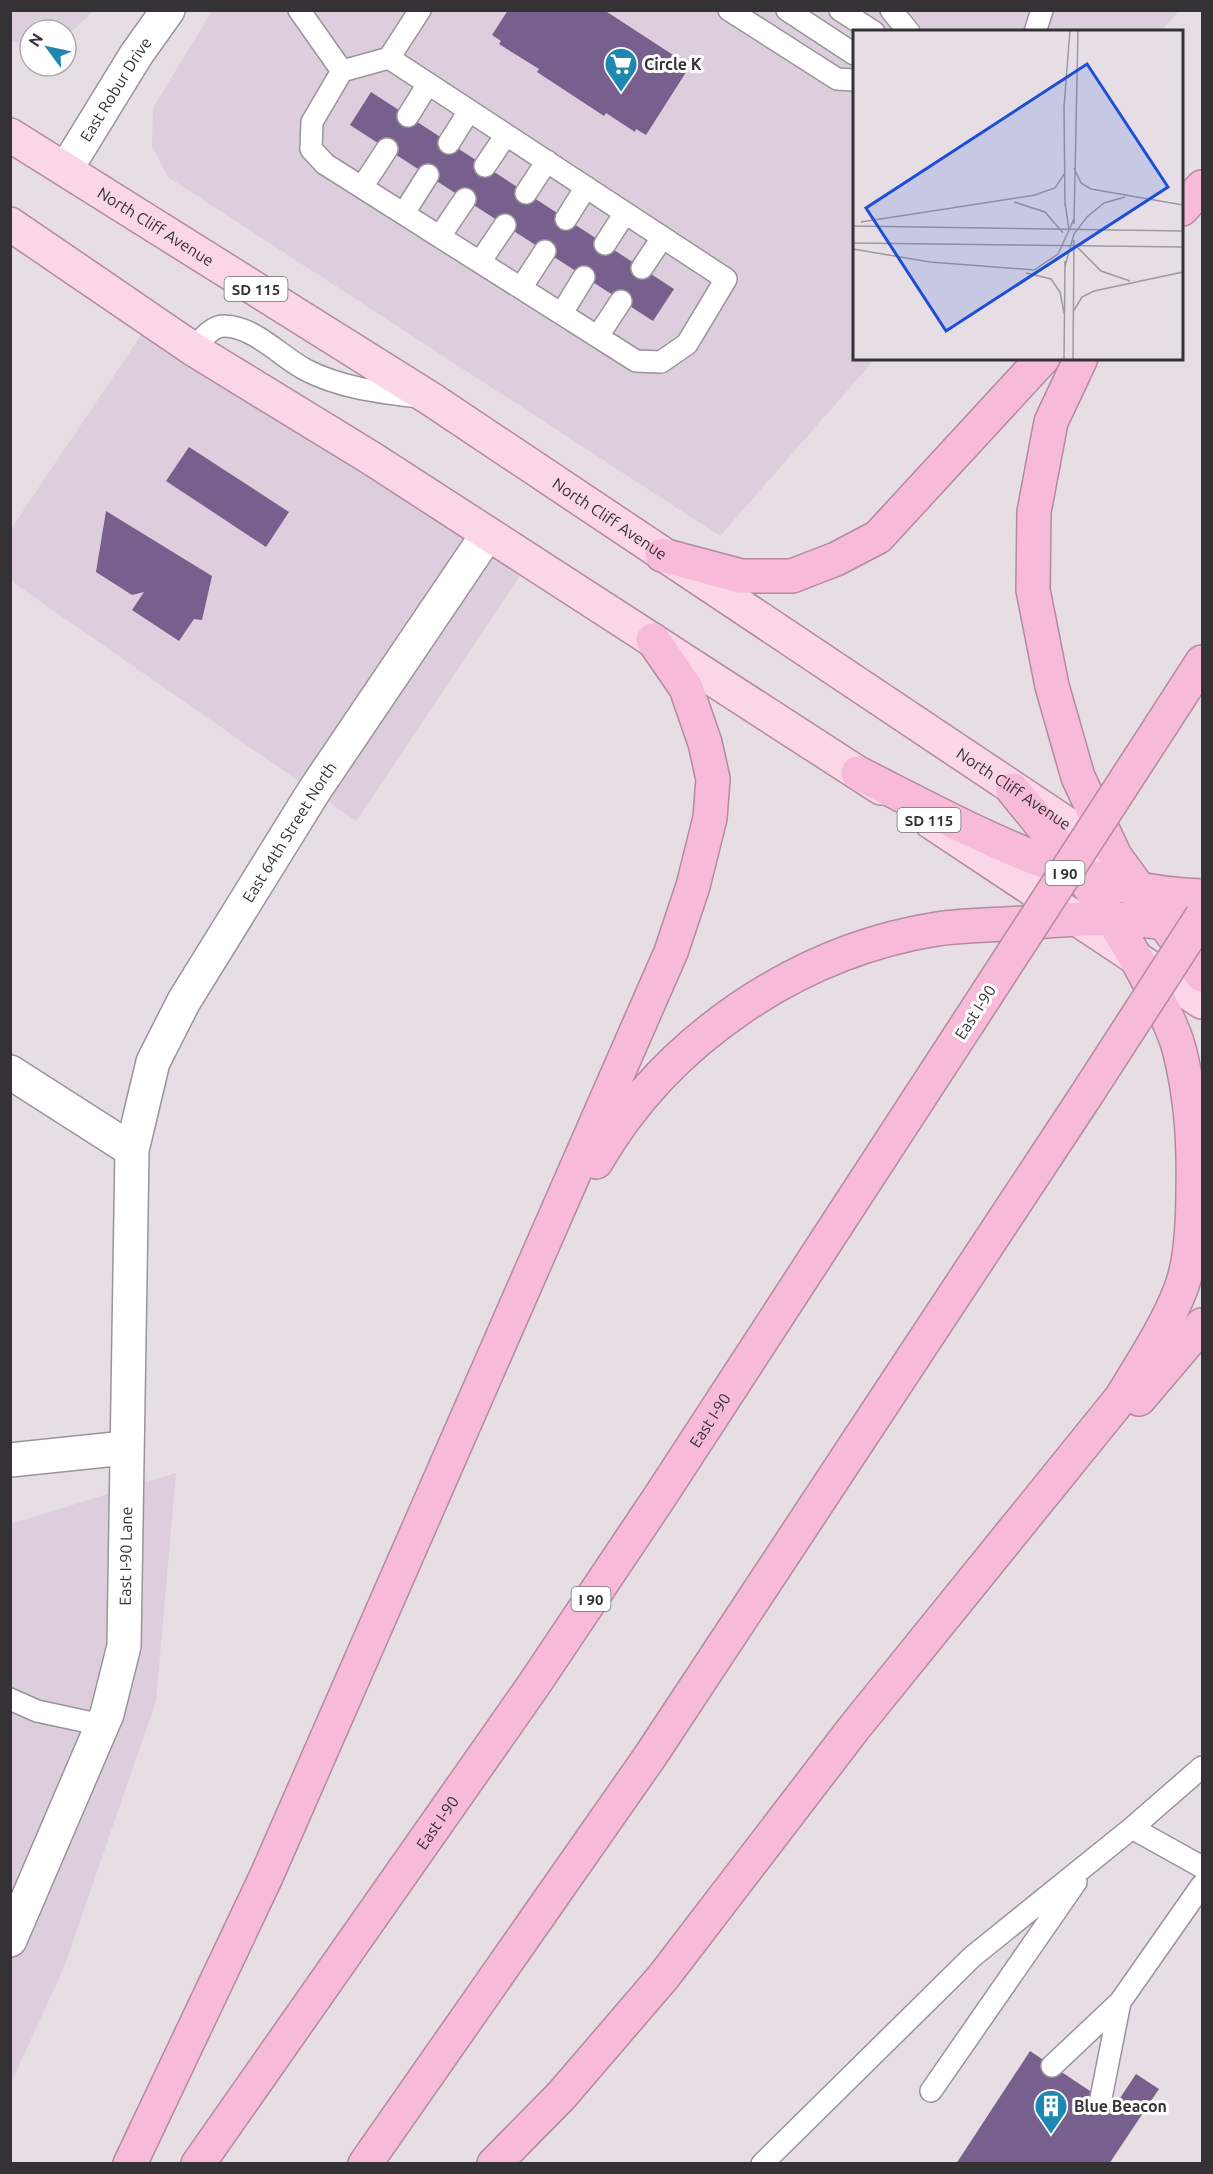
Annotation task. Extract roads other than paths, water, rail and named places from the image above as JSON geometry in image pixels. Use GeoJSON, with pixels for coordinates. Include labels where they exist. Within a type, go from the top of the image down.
{"type":"FeatureCollection","features":[{"type":"Feature","properties":{"kind":"highway"},"geometry":{"type":"LineString","coordinates":[[1183,208],[1203,187]]}},
{"type":"Feature","properties":{"kind":"highway"},"geometry":{"type":"LineString","coordinates":[[662,555],[741,576],[792,576],[836,559],[878,537],[1041,360]]}},
{"type":"Feature","properties":{"kind":"highway"},"geometry":{"type":"LineString","coordinates":[[1080,360],[1051,422],[1034,512],[1033,590],[1052,686],[1078,777],[1114,856],[1137,887]]}},
{"type":"Feature","properties":{"kind":"highway"},"geometry":{"type":"LineString","coordinates":[[130,2163],[266,1877],[671,952],[693,886],[711,818],[713,779],[705,743],[686,688],[653,640]]}},
{"type":"Feature","properties":{"kind":"highway","name":"East I-90"},"geometry":{"type":"LineString","coordinates":[[198,2163],[552,1657],[662,1495],[1203,662]]}},
{"type":"Feature","properties":{"kind":"highway"},"geometry":{"type":"LineString","coordinates":[[858,773],[1028,854],[1081,873],[1137,887],[1181,905],[1203,935]]}},
{"type":"Feature","properties":{"kind":"highway"},"geometry":{"type":"LineString","coordinates":[[494,2163],[561,2096],[664,1976],[854,1728],[1121,1398],[1154,1345],[1181,1289],[1192,1229],[1193,1173],[1188,1096],[1181,1056],[1167,1016],[1137,959],[1081,873],[1013,790]]}},
{"type":"Feature","properties":{"kind":"highway"},"geometry":{"type":"LineString","coordinates":[[524,1287],[607,1143],[640,1099],[679,1059],[714,1028],[756,998],[836,956],[938,929],[1076,919],[1112,920],[1181,905]]}},
{"type":"Feature","properties":{"kind":"highway"},"geometry":{"type":"LineString","coordinates":[[1181,905],[1203,975]]}},
{"type":"Feature","properties":{"kind":"highway"},"geometry":{"type":"LineString","coordinates":[[365,2163],[651,1755],[1203,914]]}},
{"type":"Feature","properties":{"kind":"highway"},"geometry":{"type":"LineString","coordinates":[[966,1589],[1128,1412],[1203,1325]]}},
{"type":"Feature","properties":{"kind":"main road","name":"North Cliff Avenue"},"geometry":{"type":"LineString","coordinates":[[10,135],[431,399],[1114,856],[1181,905],[1203,914]]}},
{"type":"Feature","properties":{"kind":"main road","name":"SD 115"},"geometry":{"type":"LineString","coordinates":[[10,224],[192,349],[371,458],[653,640],[1203,1002]]}},
{"type":"Feature","properties":{"kind":"street","name":"East Robur Drive"},"geometry":{"type":"LineString","coordinates":[[66,169],[136,55],[168,10]]}},
{"type":"Feature","properties":{"kind":"street","name":"East 64th Street North"},"geometry":{"type":"LineString","coordinates":[[132,1150],[153,1062],[184,1001],[314,791],[487,535]]}},
{"type":"Feature","properties":{"kind":"street"},"geometry":{"type":"LineString","coordinates":[[10,1072],[132,1150]]}},
{"type":"Feature","properties":{"kind":"street","name":"East I-90 Lane"},"geometry":{"type":"LineString","coordinates":[[10,1940],[102,1725],[124,1646],[125,1448],[132,1150]]}},
{"type":"Feature","properties":{"kind":"street"},"geometry":{"type":"LineString","coordinates":[[10,1460],[125,1448]]}},
{"type":"Feature","properties":{"kind":"lane"},"geometry":{"type":"LineString","coordinates":[[298,10],[342,70]]}},
{"type":"Feature","properties":{"kind":"lane"},"geometry":{"type":"LineString","coordinates":[[389,58],[726,279],[687,344],[661,362],[636,361],[325,164],[311,149],[312,122],[342,70],[389,58],[420,10]]}},
{"type":"Feature","properties":{"kind":"lane"},"geometry":{"type":"LineString","coordinates":[[729,10],[837,79],[853,80]]}},
{"type":"Feature","properties":{"kind":"lane"},"geometry":{"type":"LineString","coordinates":[[787,10],[853,53]]}},
{"type":"Feature","properties":{"kind":"lane"},"geometry":{"type":"LineString","coordinates":[[840,10],[871,30]]}},
{"type":"Feature","properties":{"kind":"lane"},"geometry":{"type":"LineString","coordinates":[[891,10],[907,30]]}},
{"type":"Feature","properties":{"kind":"lane"},"geometry":{"type":"LineString","coordinates":[[1036,30],[1042,10]]}},
{"type":"Feature","properties":{"kind":"lane"},"geometry":{"type":"LineString","coordinates":[[408,116],[428,84]]}},
{"type":"Feature","properties":{"kind":"lane"},"geometry":{"type":"LineString","coordinates":[[449,143],[469,111]]}},
{"type":"Feature","properties":{"kind":"lane"},"geometry":{"type":"LineString","coordinates":[[485,166],[506,135]]}},
{"type":"Feature","properties":{"kind":"lane"},"geometry":{"type":"LineString","coordinates":[[362,187],[387,149]]}},
{"type":"Feature","properties":{"kind":"lane"},"geometry":{"type":"LineString","coordinates":[[526,193],[547,161]]}},
{"type":"Feature","properties":{"kind":"lane"},"geometry":{"type":"LineString","coordinates":[[404,213],[428,175]]}},
{"type":"Feature","properties":{"kind":"lane"},"geometry":{"type":"LineString","coordinates":[[566,219],[586,187]]}},
{"type":"Feature","properties":{"kind":"lane"},"geometry":{"type":"LineString","coordinates":[[440,237],[465,199]]}},
{"type":"Feature","properties":{"kind":"lane"},"geometry":{"type":"LineString","coordinates":[[605,244],[625,213]]}},
{"type":"Feature","properties":{"kind":"lane"},"geometry":{"type":"LineString","coordinates":[[480,262],[505,225]]}},
{"type":"Feature","properties":{"kind":"lane"},"geometry":{"type":"LineString","coordinates":[[642,268],[662,238]]}},
{"type":"Feature","properties":{"kind":"lane"},"geometry":{"type":"LineString","coordinates":[[521,288],[545,251]]}},
{"type":"Feature","properties":{"kind":"lane"},"geometry":{"type":"LineString","coordinates":[[562,313],[584,277]]}},
{"type":"Feature","properties":{"kind":"lane"},"geometry":{"type":"LineString","coordinates":[[598,336],[621,301]]}},
{"type":"Feature","properties":{"kind":"lane"},"geometry":{"type":"LineString","coordinates":[[192,349],[216,327],[226,326],[246,331],[306,370],[343,385],[431,399]]}},
{"type":"Feature","properties":{"kind":"lane"},"geometry":{"type":"LineString","coordinates":[[10,1699],[37,1711],[102,1725]]}},
{"type":"Feature","properties":{"kind":"lane"},"geometry":{"type":"LineString","coordinates":[[762,2163],[972,1957],[1132,1828],[1203,1767]]}},
{"type":"Feature","properties":{"kind":"lane"},"geometry":{"type":"LineString","coordinates":[[1132,1828],[1203,1867]]}},
{"type":"Feature","properties":{"kind":"lane"},"geometry":{"type":"LineString","coordinates":[[931,2091],[1089,1863]]}},
{"type":"Feature","properties":{"kind":"lane"},"geometry":{"type":"LineString","coordinates":[[1052,2066],[1120,2002],[1203,1885]]}},
{"type":"Feature","properties":{"kind":"lane"},"geometry":{"type":"LineString","coordinates":[[1101,2097],[1120,2002]]}},
{"type":"Feature","properties":{"kind":"place","name":"Circle K"},"geometry":{"type":"Point","coordinates":[621,93]}},
{"type":"Feature","properties":{"kind":"place","name":"Blue Beacon"},"geometry":{"type":"Point","coordinates":[1051,2135]}}]}
